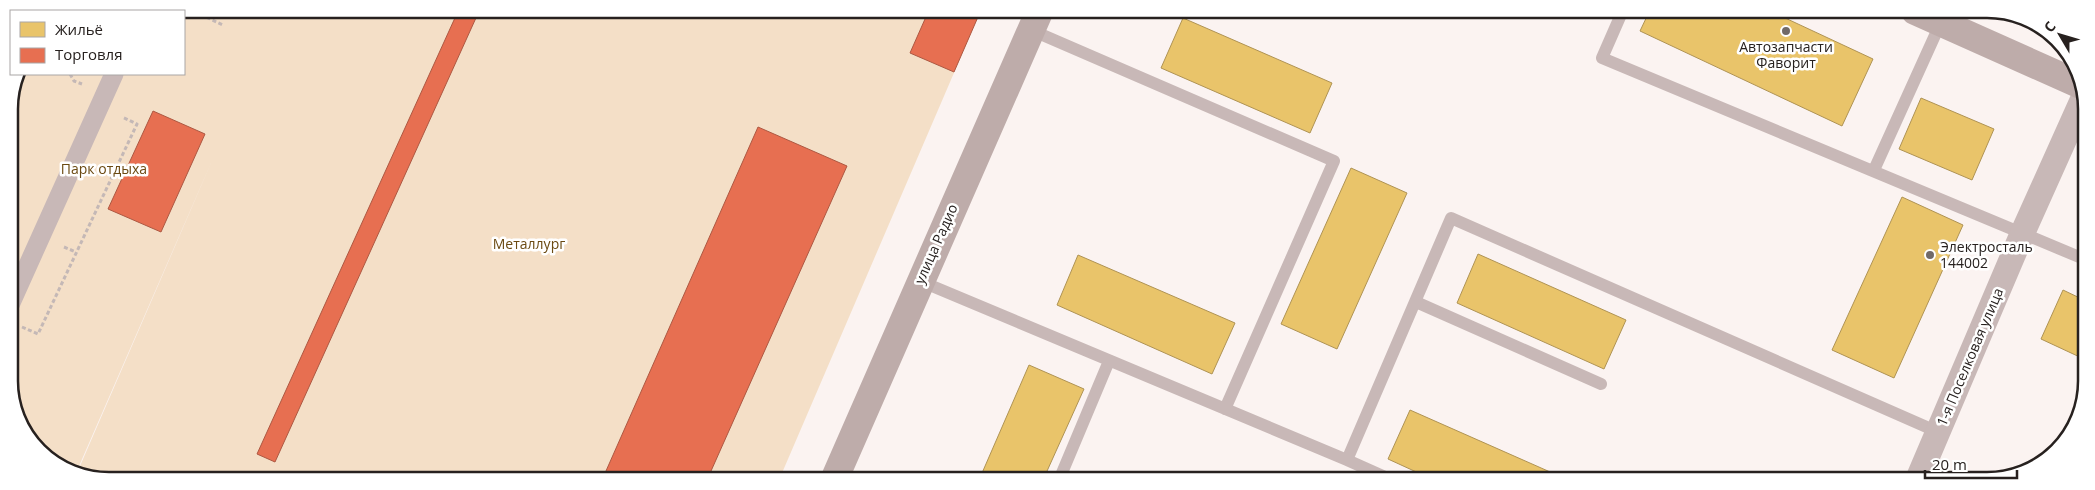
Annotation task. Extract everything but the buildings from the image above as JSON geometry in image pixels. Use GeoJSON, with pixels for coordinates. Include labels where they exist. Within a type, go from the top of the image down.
{"type":"FeatureCollection","features":[{"type":"Feature","properties":{"kind":"main road"},"geometry":{"type":"LineString","coordinates":[[1933,18],[2074,82]]}},
{"type":"Feature","properties":{"kind":"main road","name":"улица Радио"},"geometry":{"type":"LineString","coordinates":[[837,472],[1036,20]]}},
{"type":"Feature","properties":{"kind":"street"},"geometry":{"type":"LineString","coordinates":[[18,287],[114,75]]}},
{"type":"Feature","properties":{"kind":"street","name":"1-я Поселковая улица"},"geometry":{"type":"LineString","coordinates":[[1921,472],[2023,232],[2078,109]]}},
{"type":"Feature","properties":{"kind":"lane"},"geometry":{"type":"LineString","coordinates":[[1620,18],[1602,58],[2078,255]]}},
{"type":"Feature","properties":{"kind":"lane"},"geometry":{"type":"LineString","coordinates":[[1036,20],[1334,162],[1225,409]]}},
{"type":"Feature","properties":{"kind":"lane"},"geometry":{"type":"LineString","coordinates":[[1874,170],[1942,22]]}},
{"type":"Feature","properties":{"kind":"lane"},"geometry":{"type":"LineString","coordinates":[[1347,460],[1452,218],[1938,432]]}},
{"type":"Feature","properties":{"kind":"lane"},"geometry":{"type":"LineString","coordinates":[[920,281],[1375,472]]}},
{"type":"Feature","properties":{"kind":"lane"},"geometry":{"type":"LineString","coordinates":[[1416,302],[1601,384]]}},
{"type":"Feature","properties":{"kind":"lane"},"geometry":{"type":"LineString","coordinates":[[1062,472],[1109,361]]}},
{"type":"Feature","properties":{"kind":"path"},"geometry":{"type":"LineString","coordinates":[[208,18],[223,25]]}},
{"type":"Feature","properties":{"kind":"path"},"geometry":{"type":"LineString","coordinates":[[18,325],[38,334],[137,124],[99,107]]}},
{"type":"Feature","properties":{"kind":"green space","name":"Металлург"},"geometry":{"type":"Polygon","coordinates":[[[185,18],[978,18],[782,472],[97,472],[79,468],[214,156],[78,468],[68,463],[53,454],[36,437],[22,411],[18,393],[18,103],[24,75],[185,75],[185,18]]]}},
{"type":"Feature","properties":{"kind":"place","name":"Автозапчасти Фаворит"},"geometry":{"type":"Point","coordinates":[1786,31]}},
{"type":"Feature","properties":{"kind":"place","name":"Электросталь 144002"},"geometry":{"type":"Point","coordinates":[1930,255]}},
{"type":"Feature","properties":{"kind":"park label","name":"Парк отдыха"},"geometry":{"type":"Point","coordinates":[104,169]}}]}
